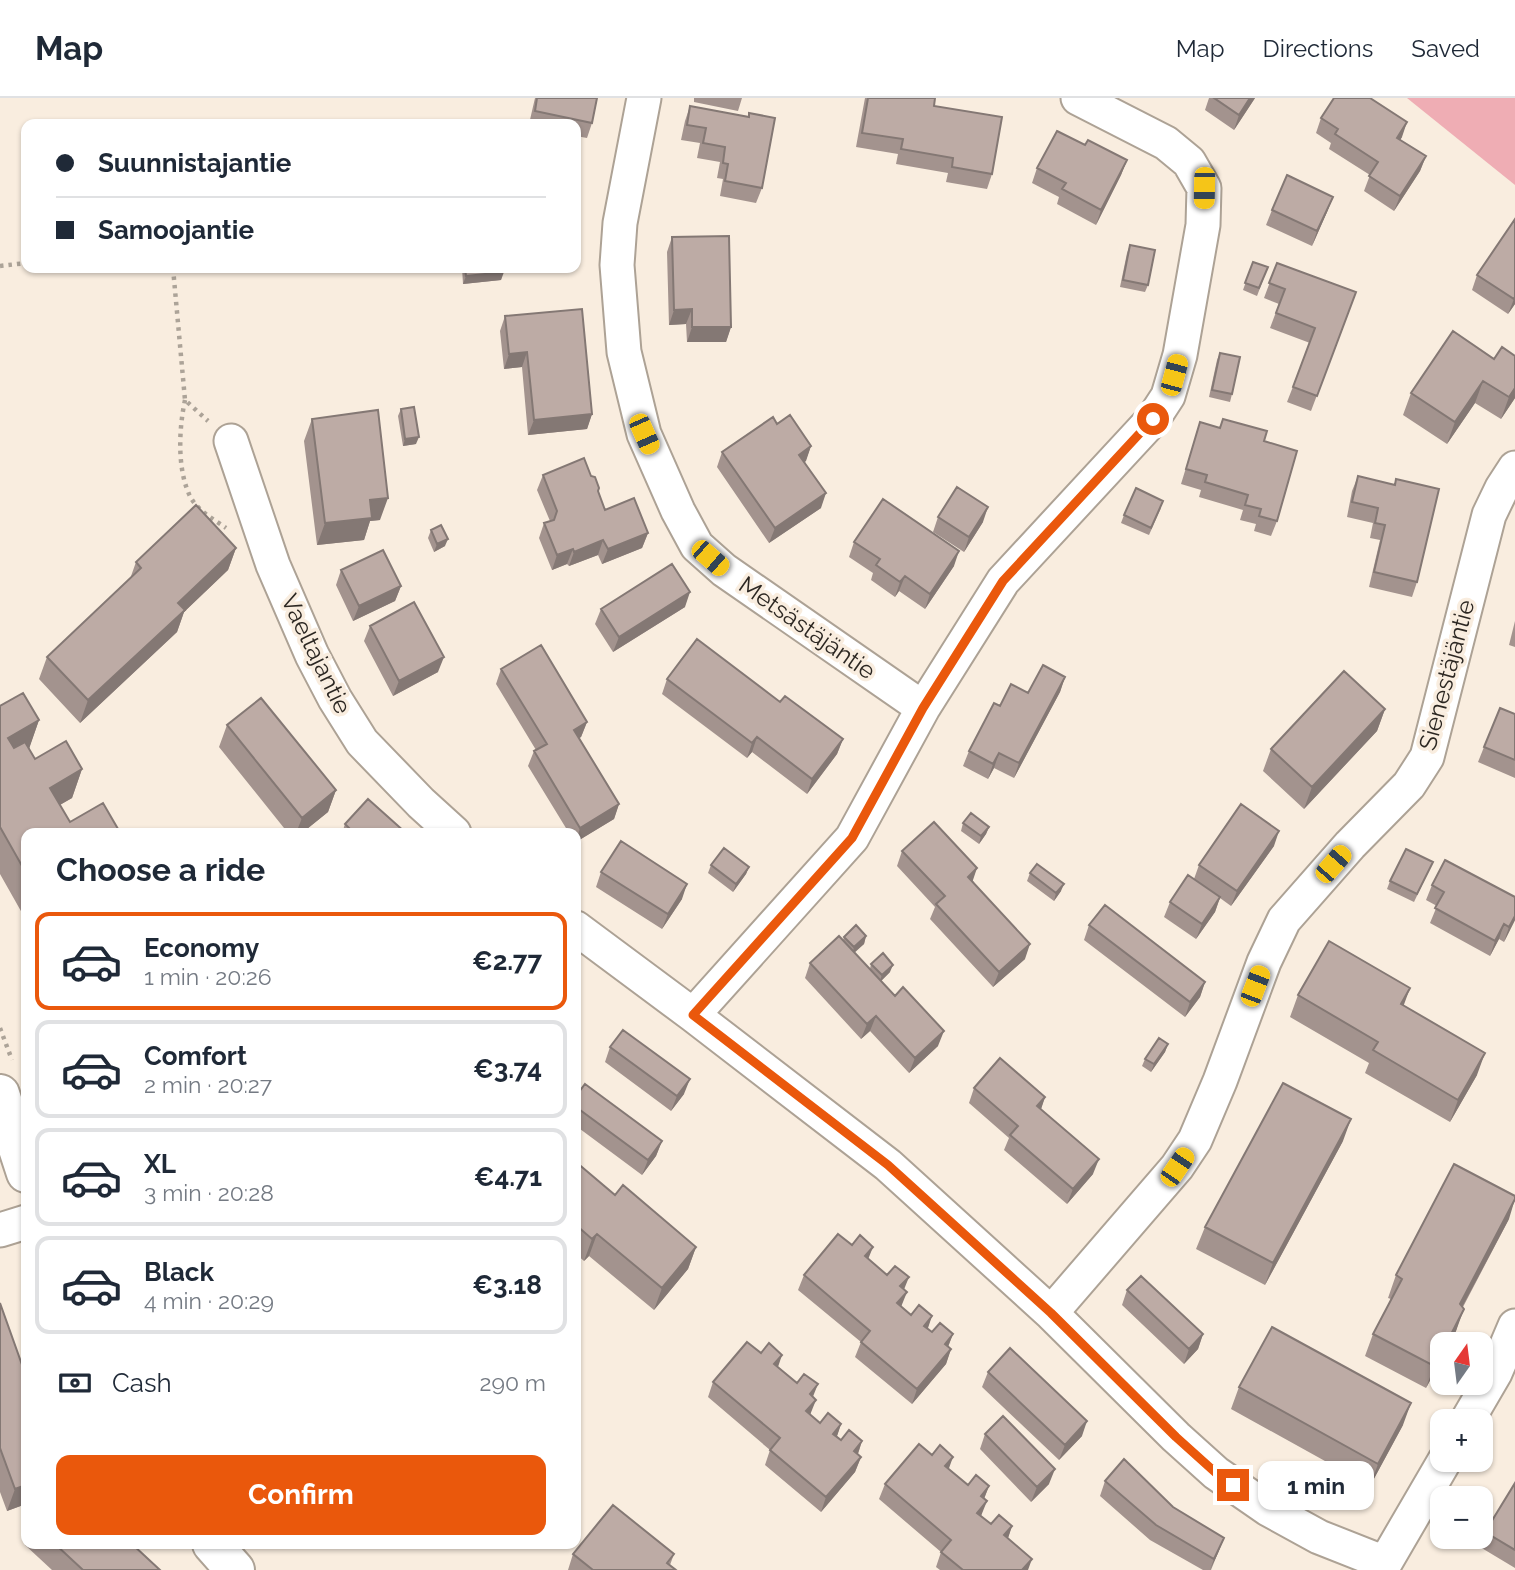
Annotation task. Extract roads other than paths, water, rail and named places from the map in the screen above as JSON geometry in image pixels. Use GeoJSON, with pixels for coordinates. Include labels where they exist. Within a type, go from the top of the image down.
{"type":"FeatureCollection","features":[{"type":"Feature","properties":{"kind":"street","name":"Metsästäjäntie"},"geometry":{"type":"LineString","coordinates":[[644,98],[620,223],[617,265],[625,352],[644,434],[678,512],[697,546],[724,570],[923,708]]}},
{"type":"Feature","properties":{"kind":"street"},"geometry":{"type":"LineString","coordinates":[[693,1015],[852,838],[923,708],[1003,581],[1153,419],[1168,396],[1180,355],[1203,225],[1204,188],[1189,162],[1166,144],[1078,98]]}},
{"type":"Feature","properties":{"kind":"street","name":"Vaeltajantie"},"geometry":{"type":"LineString","coordinates":[[231,441],[273,565],[312,655],[335,699],[362,742],[448,828]]}},
{"type":"Feature","properties":{"kind":"street","name":"Sienestäjäntie"},"geometry":{"type":"LineString","coordinates":[[1051,1313],[1177,1167],[1195,1140],[1264,962],[1284,920],[1350,845],[1409,785],[1427,757],[1489,515],[1515,468]]}},
{"type":"Feature","properties":{"kind":"street"},"geometry":{"type":"LineString","coordinates":[[581,932],[888,1165],[1051,1313],[1176,1437],[1216,1473],[1268,1509],[1319,1537],[1385,1563],[1438,1472]]}},
{"type":"Feature","properties":{"kind":"street"},"geometry":{"type":"LineString","coordinates":[[0,1094],[21,1158]]}},
{"type":"Feature","properties":{"kind":"street"},"geometry":{"type":"LineString","coordinates":[[0,1230],[21,1224]]}},
{"type":"Feature","properties":{"kind":"street"},"geometry":{"type":"LineString","coordinates":[[1475,1409],[1495,1373],[1515,1326]]}},
{"type":"Feature","properties":{"kind":"street"},"geometry":{"type":"LineString","coordinates":[[216,1549],[235,1570]]}}]}
